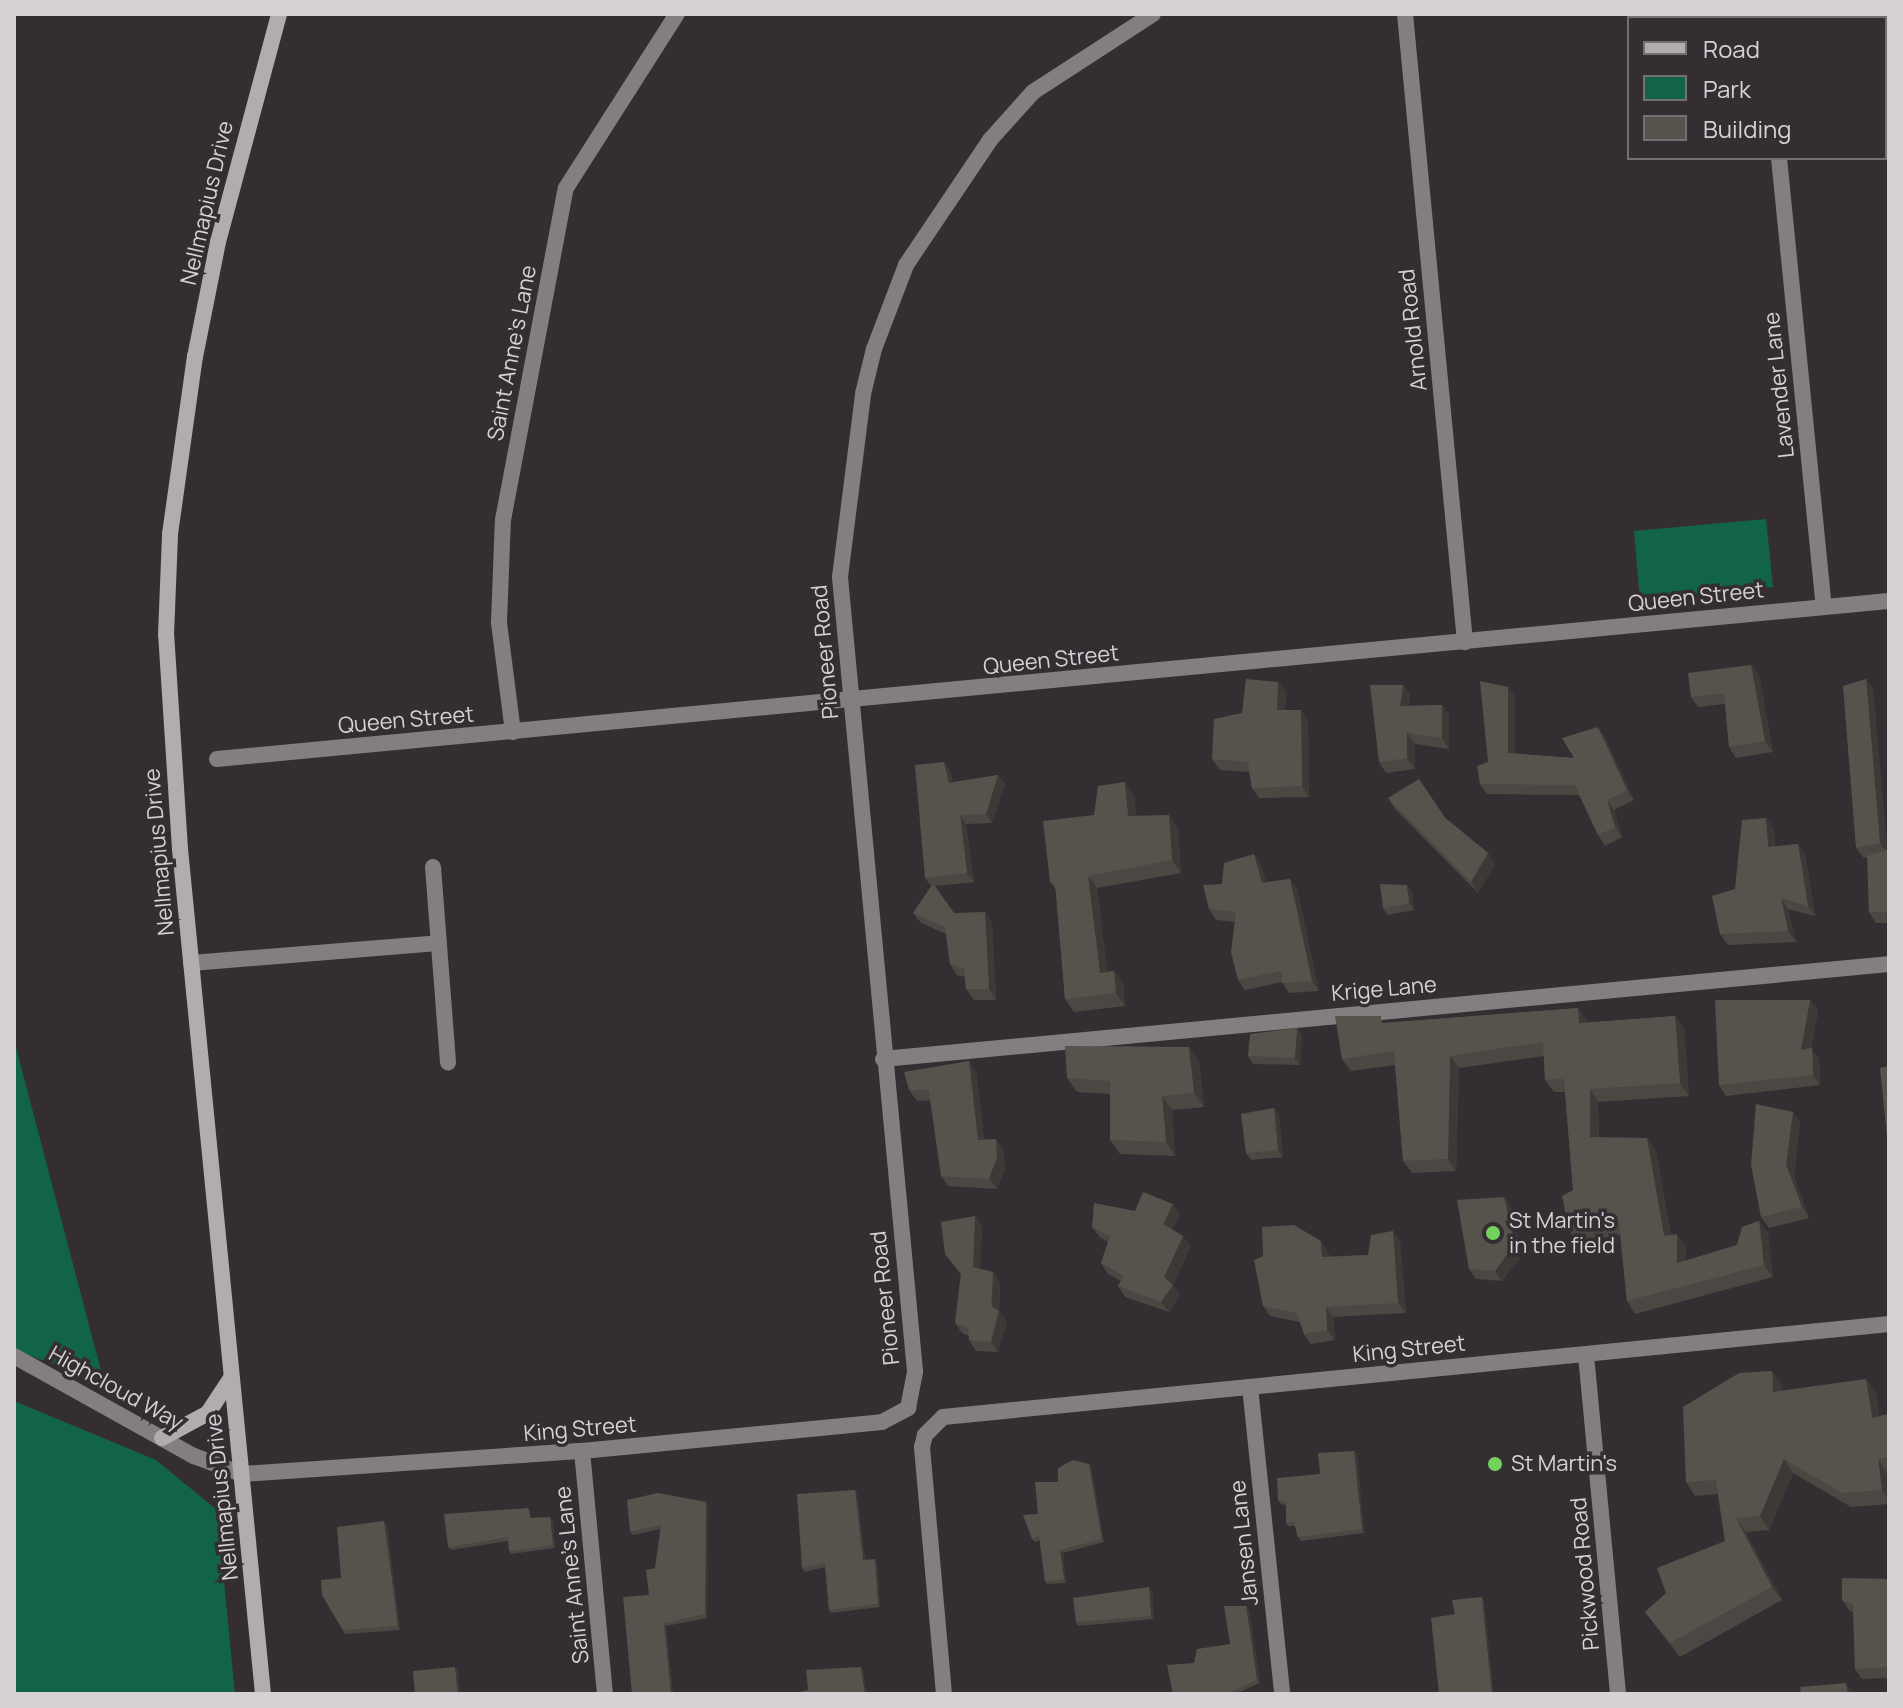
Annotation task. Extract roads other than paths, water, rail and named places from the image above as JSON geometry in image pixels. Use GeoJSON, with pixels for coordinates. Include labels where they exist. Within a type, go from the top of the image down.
{"type":"FeatureCollection","features":[{"type":"Feature","properties":{"kind":"main road","name":"Nellmapius Drive"},"geometry":{"type":"LineString","coordinates":[[263,1694],[191,963],[168,687],[170,534],[218,242],[279,14]]}},
{"type":"Feature","properties":{"kind":"main road"},"geometry":{"type":"LineString","coordinates":[[162,1438],[208,1413],[232,1377]]}},
{"type":"Feature","properties":{"kind":"street","name":"Saint Anne's Lane"},"geometry":{"type":"LineString","coordinates":[[513,732],[499,622],[503,520],[566,188],[599,130],[677,14]]}},
{"type":"Feature","properties":{"kind":"street","name":"Pioneer Road"},"geometry":{"type":"LineString","coordinates":[[912,1400],[915,1371],[883,1059],[840,551],[867,372],[906,265],[990,140],[1033,92],[1153,14]]}},
{"type":"Feature","properties":{"kind":"street","name":"Arnold Road"},"geometry":{"type":"LineString","coordinates":[[1405,14],[1465,642]]}},
{"type":"Feature","properties":{"kind":"street","name":"Lavender Lane"},"geometry":{"type":"LineString","coordinates":[[1779,160],[1824,607]]}},
{"type":"Feature","properties":{"kind":"street","name":"Queen Street"},"geometry":{"type":"LineString","coordinates":[[217,759],[852,702],[1889,601]]}},
{"type":"Feature","properties":{"kind":"street"},"geometry":{"type":"LineString","coordinates":[[433,867],[448,1062]]}},
{"type":"Feature","properties":{"kind":"street"},"geometry":{"type":"LineString","coordinates":[[191,963],[438,943]]}},
{"type":"Feature","properties":{"kind":"street","name":"Krige Lane"},"geometry":{"type":"LineString","coordinates":[[883,1059],[1889,964]]}},
{"type":"Feature","properties":{"kind":"street","name":"King Street"},"geometry":{"type":"LineString","coordinates":[[944,1694],[922,1447],[935,1422],[954,1415],[1889,1324]]}},
{"type":"Feature","properties":{"kind":"street","name":"Pickwood Road"},"geometry":{"type":"LineString","coordinates":[[1586,1355],[1618,1694]]}},
{"type":"Feature","properties":{"kind":"street","name":"Highcloud Way"},"geometry":{"type":"LineString","coordinates":[[14,1356],[162,1438],[242,1474]]}},
{"type":"Feature","properties":{"kind":"street","name":"Jansen Lane"},"geometry":{"type":"LineString","coordinates":[[1250,1387],[1282,1694]]}},
{"type":"Feature","properties":{"kind":"street","name":"King Street"},"geometry":{"type":"LineString","coordinates":[[242,1474],[582,1451],[882,1422],[902,1414],[912,1400]]}},
{"type":"Feature","properties":{"kind":"street","name":"Saint Anne's Lane"},"geometry":{"type":"LineString","coordinates":[[582,1451],[605,1694]]}},
{"type":"Feature","properties":{"kind":"place","name":"St Martin's in the field"},"geometry":{"type":"Point","coordinates":[1493,1233]}},
{"type":"Feature","properties":{"kind":"place","name":"St Martin's"},"geometry":{"type":"Point","coordinates":[1495,1464]}}]}
